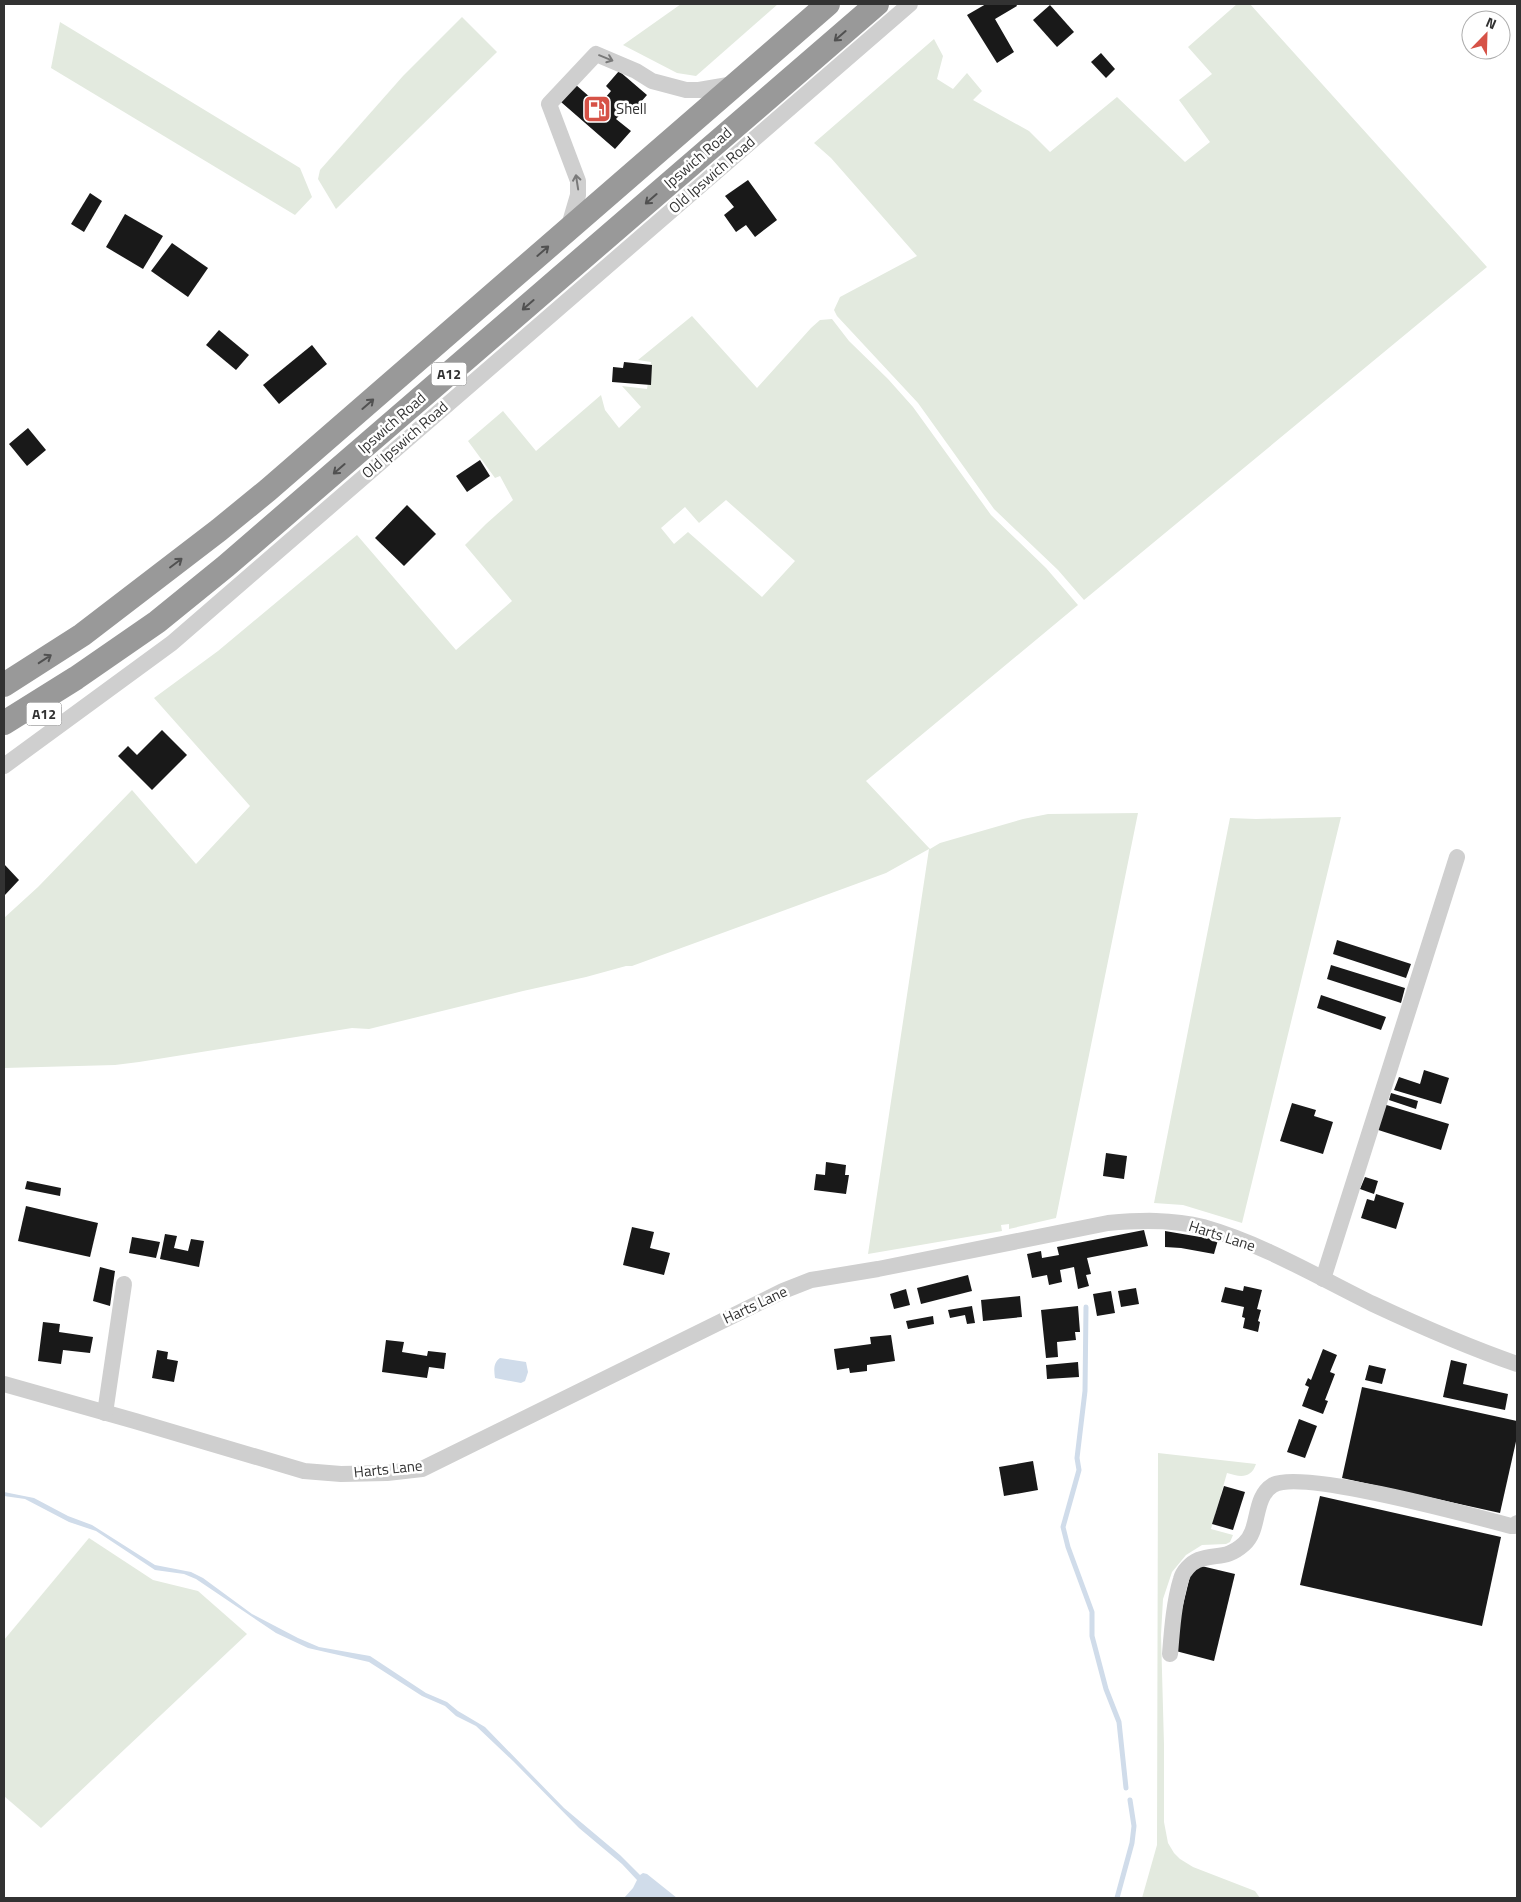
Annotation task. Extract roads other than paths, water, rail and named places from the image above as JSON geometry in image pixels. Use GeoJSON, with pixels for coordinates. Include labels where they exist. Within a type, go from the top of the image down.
{"type":"FeatureCollection","features":[{"type":"Feature","properties":{"kind":"highway","name":"Ipswich Road"},"geometry":{"type":"LineString","coordinates":[[4,685],[82,635],[220,530],[304,460],[828,4]]}},
{"type":"Feature","properties":{"kind":"highway","name":"Ipswich Road"},"geometry":{"type":"LineString","coordinates":[[4,723],[76,678],[157,622],[226,566],[877,4]]}},
{"type":"Feature","properties":{"kind":"highway","name":"A12"},"geometry":{"type":"LineString","coordinates":[[4,741],[46,712],[76,678]]}},
{"type":"Feature","properties":{"kind":"street","name":"Old Ipswich Road"},"geometry":{"type":"LineString","coordinates":[[4,766],[172,643],[910,4]]}},
{"type":"Feature","properties":{"kind":"street"},"geometry":{"type":"LineString","coordinates":[[568,229],[578,195],[578,180],[549,104],[596,54],[636,71],[652,81],[686,90],[699,90],[734,84]]}},
{"type":"Feature","properties":{"kind":"street"},"geometry":{"type":"LineString","coordinates":[[1323,1279],[1458,857]]}},
{"type":"Feature","properties":{"kind":"street","name":"Harts Lane"},"geometry":{"type":"LineString","coordinates":[[4,1384],[304,1471],[341,1474],[422,1469],[783,1290],[811,1280],[878,1269],[1108,1223],[1140,1220],[1176,1222],[1203,1227],[1271,1253],[1425,1328],[1517,1364]]}},
{"type":"Feature","properties":{"kind":"street"},"geometry":{"type":"LineString","coordinates":[[105,1412],[124,1284]]}},
{"type":"Feature","properties":{"kind":"street"},"geometry":{"type":"LineString","coordinates":[[1170,1654],[1181,1577],[1189,1565],[1195,1561],[1228,1555],[1246,1543],[1250,1537],[1261,1499],[1267,1490],[1275,1484],[1317,1483],[1393,1496],[1511,1526],[1515,1526],[1517,1523]]}},
{"type":"Feature","properties":{"kind":"water"},"geometry":{"type":"Polygon","coordinates":[[[500,1358],[526,1362],[528,1372],[525,1381],[521,1383],[495,1378],[495,1364],[500,1358]]]}},
{"type":"Feature","properties":{"kind":"water"},"geometry":{"type":"Polygon","coordinates":[[[4,1492],[34,1498],[68,1516],[92,1525],[155,1565],[191,1572],[203,1578],[252,1614],[298,1638],[319,1647],[370,1656],[426,1693],[447,1702],[485,1727],[564,1808],[620,1855],[640,1875],[643,1873],[647,1874],[677,1898],[624,1898],[637,1880],[622,1864],[579,1828],[476,1726],[456,1716],[445,1706],[422,1696],[369,1662],[308,1648],[276,1633],[196,1579],[184,1574],[155,1570],[96,1531],[69,1522],[25,1499],[4,1496],[4,1492]]]}},
{"type":"Feature","properties":{"kind":"waterway"},"geometry":{"type":"LineString","coordinates":[[1086,1307],[1085,1391],[1077,1458],[1079,1470],[1063,1527],[1068,1547],[1092,1612],[1092,1636],[1106,1689],[1119,1722],[1126,1788]]}},
{"type":"Feature","properties":{"kind":"waterway"},"geometry":{"type":"LineString","coordinates":[[1117,1898],[1132,1843],[1134,1826],[1130,1800]]}},
{"type":"Feature","properties":{"kind":"place","name":"Shell"},"geometry":{"type":"Point","coordinates":[597,109]}}]}
